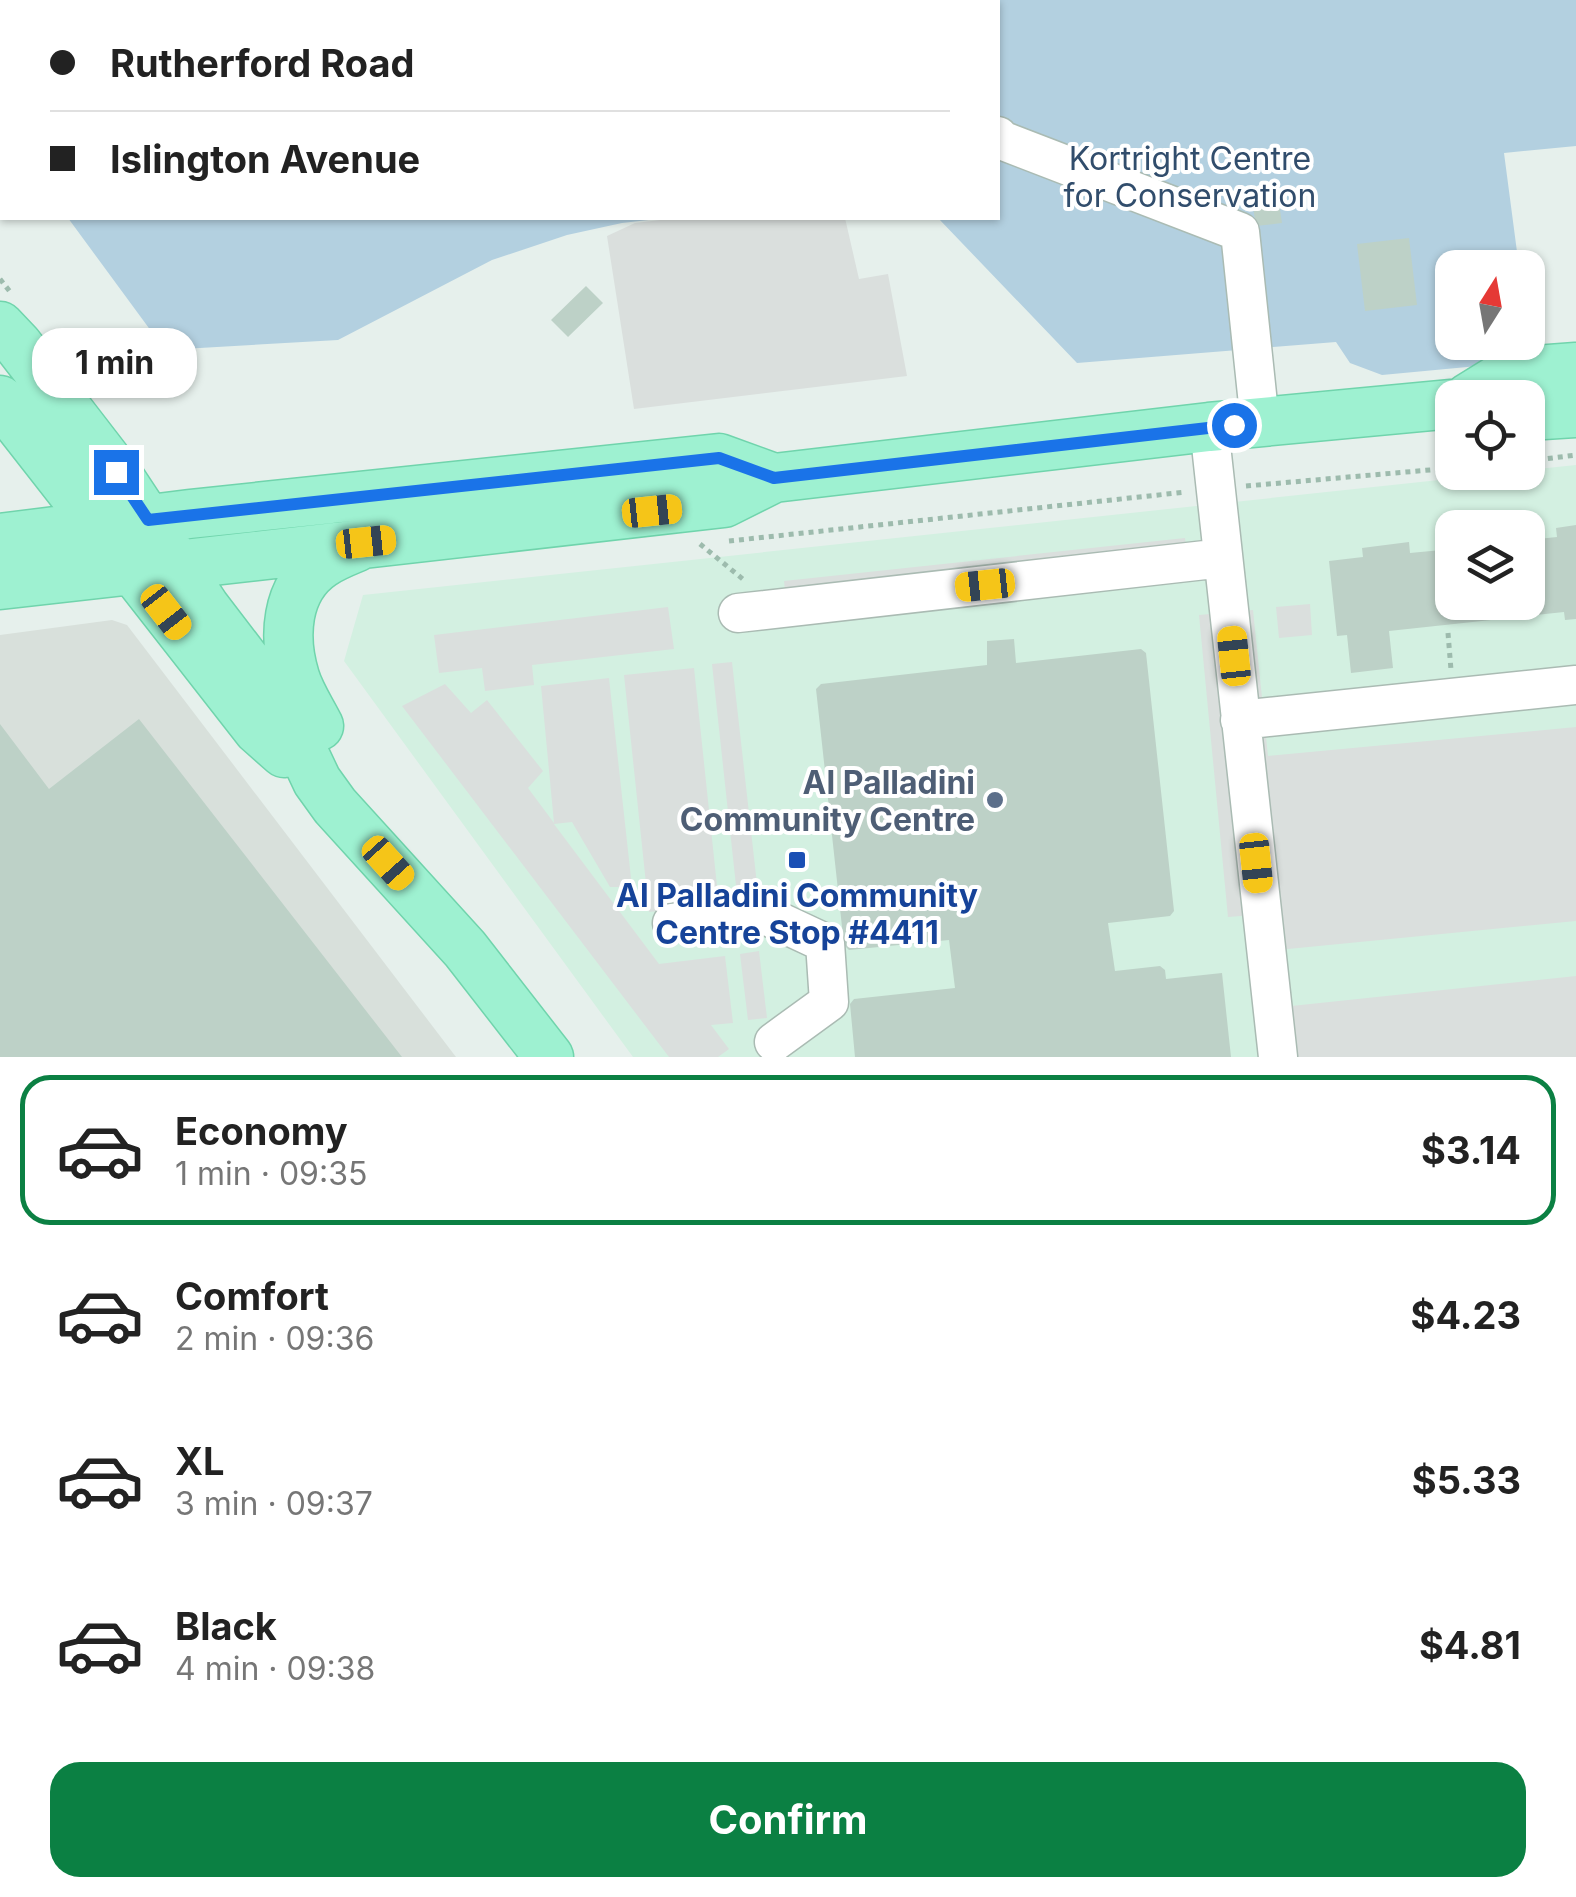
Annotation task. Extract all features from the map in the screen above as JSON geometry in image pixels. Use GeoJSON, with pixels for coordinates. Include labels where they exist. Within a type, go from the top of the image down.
{"type":"FeatureCollection","features":[{"type":"Feature","properties":{"kind":"main road"},"geometry":{"type":"LineString","coordinates":[[0,326],[105,458],[148,520],[154,566]]}},
{"type":"Feature","properties":{"kind":"main road"},"geometry":{"type":"LineString","coordinates":[[1497,380],[1510,372],[1576,367]]}},
{"type":"Feature","properties":{"kind":"main road"},"geometry":{"type":"LineString","coordinates":[[0,400],[99,526],[206,606],[283,709],[326,794],[465,948],[549,1057]]}},
{"type":"Feature","properties":{"kind":"main road"},"geometry":{"type":"LineString","coordinates":[[0,585],[724,503],[774,478],[1209,427],[1435,406]]}},
{"type":"Feature","properties":{"kind":"main road"},"geometry":{"type":"LineString","coordinates":[[1545,415],[1576,413]]}},
{"type":"Feature","properties":{"kind":"main road"},"geometry":{"type":"LineString","coordinates":[[0,538],[719,458],[774,478]]}},
{"type":"Feature","properties":{"kind":"main road"},"geometry":{"type":"LineString","coordinates":[[326,794],[331,749],[295,678],[289,621],[297,592],[312,572],[366,542]]}},
{"type":"Feature","properties":{"kind":"lane"},"geometry":{"type":"LineString","coordinates":[[1000,138],[1240,232],[1260,423]]}},
{"type":"Feature","properties":{"kind":"lane"},"geometry":{"type":"LineString","coordinates":[[1209,427],[1278,1057]]}},
{"type":"Feature","properties":{"kind":"lane"},"geometry":{"type":"LineString","coordinates":[[742,613],[1223,558]]}},
{"type":"Feature","properties":{"kind":"lane"},"geometry":{"type":"LineString","coordinates":[[1240,720],[1576,685]]}},
{"type":"Feature","properties":{"kind":"lane"},"geometry":{"type":"LineString","coordinates":[[672,923],[763,914],[826,943],[828,1002],[774,1042]]}},
{"type":"Feature","properties":{"kind":"path"},"geometry":{"type":"LineString","coordinates":[[1545,458],[1576,455]]}},
{"type":"Feature","properties":{"kind":"path"},"geometry":{"type":"LineString","coordinates":[[742,613],[744,578],[700,544],[1435,470]]}},
{"type":"Feature","properties":{"kind":"shaded area"},"geometry":{"type":"Polygon","coordinates":[[[845,220],[859,279],[888,274],[907,376],[634,409],[607,236],[635,223],[845,220]]]}},
{"type":"Feature","properties":{"kind":"shaded area"},"geometry":{"type":"Polygon","coordinates":[[[1576,465],[1576,1057],[633,1057],[344,661],[363,595],[1435,480],[1435,490],[1545,490],[1545,468],[1576,465]]]}},
{"type":"Feature","properties":{"kind":"shaded area"},"geometry":{"type":"Polygon","coordinates":[[[1185,538],[1187,558],[786,601],[784,581],[1185,538]]]}},
{"type":"Feature","properties":{"kind":"shaded area"},"geometry":{"type":"Polygon","coordinates":[[[1310,604],[1312,635],[1279,638],[1276,607],[1310,604]]]}},
{"type":"Feature","properties":{"kind":"shaded area"},"geometry":{"type":"Polygon","coordinates":[[[668,607],[674,649],[532,665],[534,685],[485,691],[482,668],[439,673],[434,635],[668,607]]]}},
{"type":"Feature","properties":{"kind":"shaded area"},"geometry":{"type":"Polygon","coordinates":[[[1253,610],[1268,756],[1576,727],[1576,921],[1258,952],[1254,915],[1228,917],[1199,615],[1253,610]]]}},
{"type":"Feature","properties":{"kind":"shaded area"},"geometry":{"type":"Polygon","coordinates":[[[112,620],[127,625],[456,1057],[0,1057],[0,635],[112,620]]]}},
{"type":"Feature","properties":{"kind":"shaded area"},"geometry":{"type":"Polygon","coordinates":[[[732,662],[759,902],[738,904],[712,664],[732,662]]]}},
{"type":"Feature","properties":{"kind":"shaded area"},"geometry":{"type":"Polygon","coordinates":[[[694,668],[719,905],[649,912],[624,675],[694,668]]]}},
{"type":"Feature","properties":{"kind":"shaded area"},"geometry":{"type":"Polygon","coordinates":[[[609,678],[632,887],[610,887],[572,822],[554,824],[659,964],[725,956],[733,1023],[711,1025],[729,1049],[718,1057],[669,1057],[402,706],[445,684],[471,713],[487,700],[543,771],[528,788],[554,823],[541,686],[609,678]]]}},
{"type":"Feature","properties":{"kind":"shaded area"},"geometry":{"type":"Polygon","coordinates":[[[759,951],[767,1018],[748,1020],[740,954],[759,951]]]}},
{"type":"Feature","properties":{"kind":"shaded area"},"geometry":{"type":"Polygon","coordinates":[[[1576,976],[1576,1057],[1267,1057],[1262,1009],[1576,976]]]}},
{"type":"Feature","properties":{"kind":"green space","name":"Kortright Centre for Conservation"},"geometry":{"type":"Polygon","coordinates":[[[1000,0],[1576,0],[1576,146],[1504,153],[1517,250],[1435,250],[1435,360],[1512,360],[1510,363],[1382,375],[1350,363],[1336,342],[1077,363],[940,220],[1000,220],[1000,0]]]}},
{"type":"Feature","properties":{"kind":"green space"},"geometry":{"type":"Polygon","coordinates":[[[69,220],[648,220],[567,235],[492,260],[338,340],[165,350],[69,220]]]}},
{"type":"Feature","properties":{"kind":"building"},"geometry":{"type":"Polygon","coordinates":[[[1277,190],[1282,223],[1256,226],[1251,194],[1277,190]]]}},
{"type":"Feature","properties":{"kind":"building"},"geometry":{"type":"Polygon","coordinates":[[[1409,238],[1417,305],[1365,311],[1357,244],[1409,238]]]}},
{"type":"Feature","properties":{"kind":"building"},"geometry":{"type":"Polygon","coordinates":[[[586,286],[603,303],[568,337],[551,320],[586,286]]]}},
{"type":"Feature","properties":{"kind":"building"},"geometry":{"type":"Polygon","coordinates":[[[1576,525],[1576,619],[1565,620],[1564,612],[1545,614],[1545,538],[1557,537],[1556,528],[1576,525]]]}},
{"type":"Feature","properties":{"kind":"building"},"geometry":{"type":"Polygon","coordinates":[[[1409,542],[1410,553],[1435,551],[1435,620],[1490,620],[1389,631],[1393,668],[1351,673],[1347,635],[1337,636],[1329,561],[1363,557],[1362,548],[1409,542]]]}},
{"type":"Feature","properties":{"kind":"building","name":"Al Palladini Community Centre"},"geometry":{"type":"Polygon","coordinates":[[[1014,639],[1016,663],[1141,649],[1146,653],[1174,911],[1170,916],[1108,923],[1115,971],[1160,966],[1166,979],[1222,973],[1231,1057],[855,1057],[850,1004],[854,999],[955,988],[949,940],[849,950],[844,945],[816,689],[821,684],[987,665],[987,641],[1014,639]]]}},
{"type":"Feature","properties":{"kind":"building"},"geometry":{"type":"Polygon","coordinates":[[[139,719],[402,1057],[0,1057],[0,724],[49,789],[139,719]]]}},
{"type":"Feature","properties":{"kind":"place","name":"Al Palladini Community Centre"},"geometry":{"type":"Point","coordinates":[995,800]}},
{"type":"Feature","properties":{"kind":"place","name":"Al Palladini Community Centre Stop #4411"},"geometry":{"type":"Point","coordinates":[797,860]}},
{"type":"Feature","properties":{"kind":"route"},"geometry":{"type":"LineString","coordinates":[[116,472],[148,520],[719,458],[774,478],[1234,425]]}}]}
